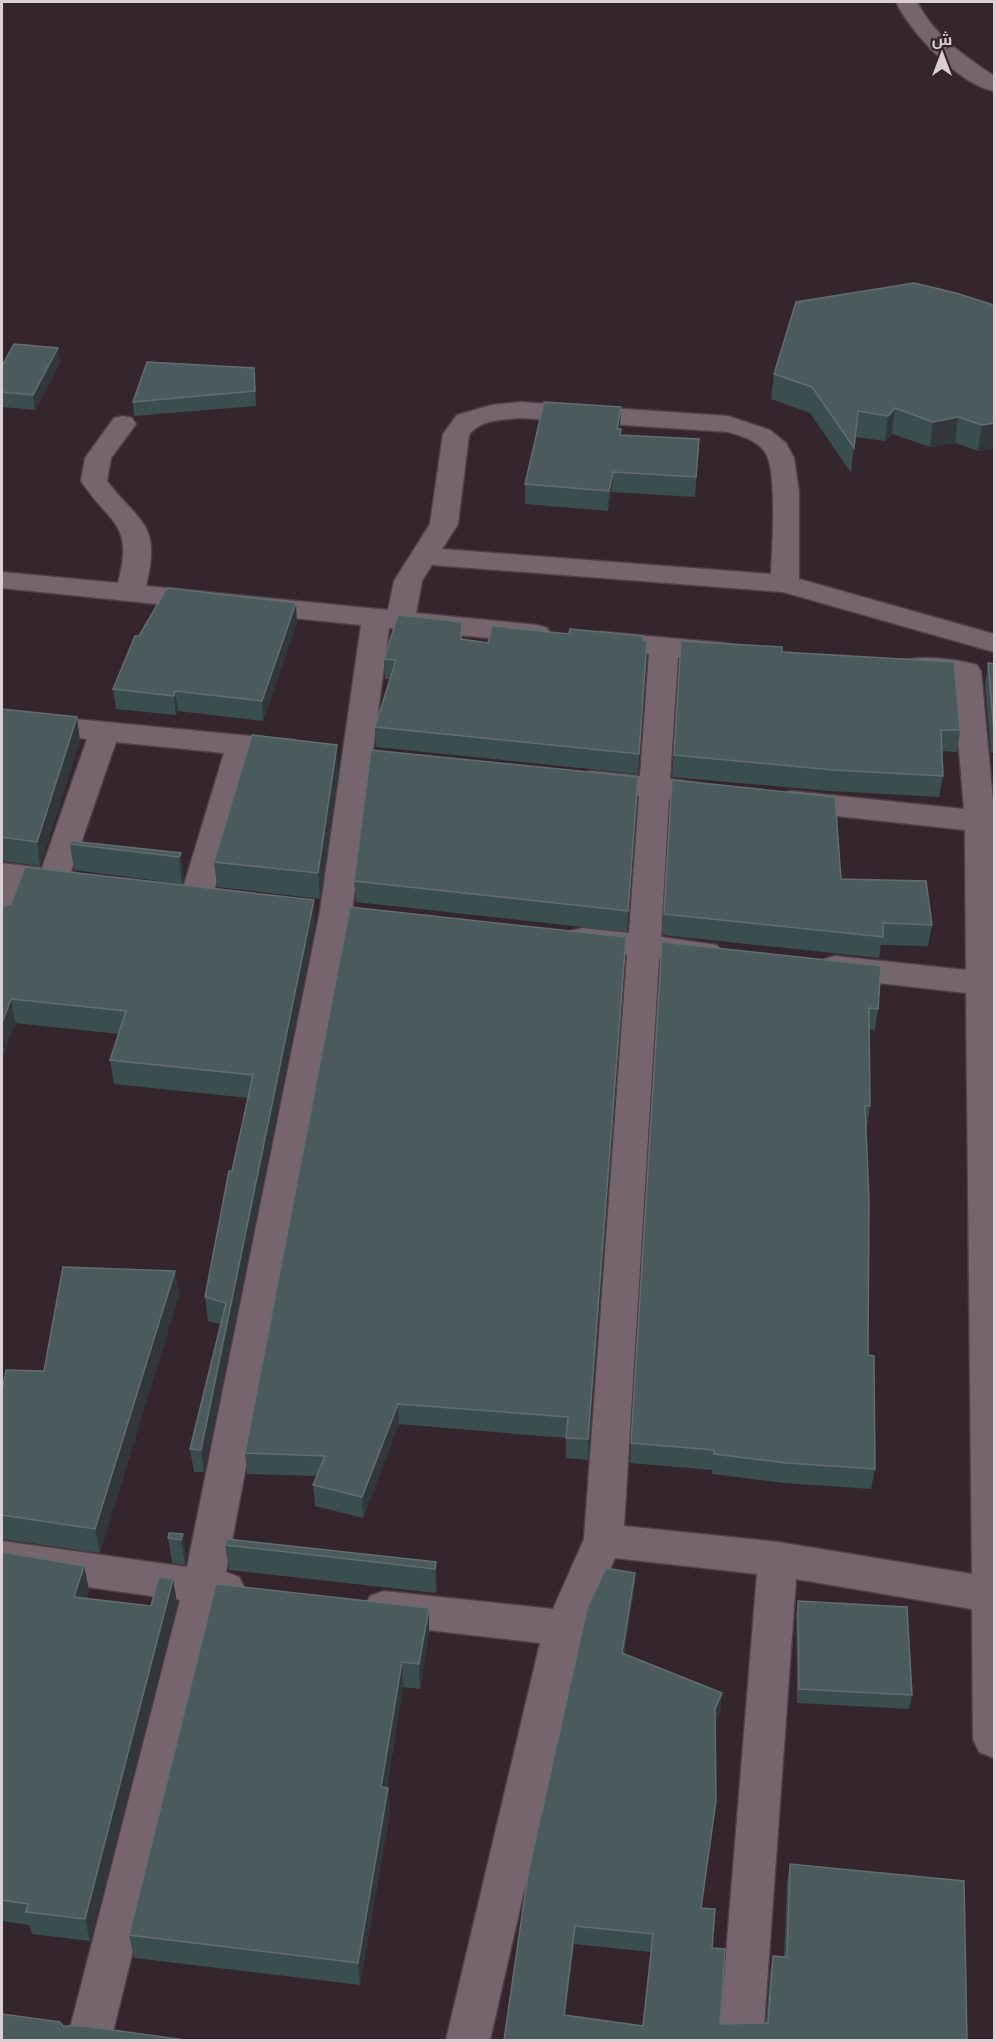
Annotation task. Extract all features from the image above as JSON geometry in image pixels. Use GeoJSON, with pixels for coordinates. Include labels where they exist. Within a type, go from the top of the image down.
{"type":"FeatureCollection","features":[{"type":"Feature","properties":{"kind":"street"},"geometry":{"type":"LineString","coordinates":[[907,2],[918,26],[936,45],[994,85]]}},
{"type":"Feature","properties":{"kind":"street"},"geometry":{"type":"LineString","coordinates":[[89,2040],[203,1587],[333,911],[348,756],[388,619],[408,581],[444,524],[456,434],[466,421],[491,413],[521,410],[728,424],[753,430],[778,450],[784,471],[785,584]]}},
{"type":"Feature","properties":{"kind":"street"},"geometry":{"type":"LineString","coordinates":[[123,424],[98,458],[94,481],[104,497],[130,524],[139,543],[130,593]]}},
{"type":"Feature","properties":{"kind":"street"},"geometry":{"type":"LineString","coordinates":[[424,556],[785,584],[994,643]]}},
{"type":"Feature","properties":{"kind":"street"},"geometry":{"type":"LineString","coordinates":[[2,580],[758,655]]}},
{"type":"Feature","properties":{"kind":"street"},"geometry":{"type":"LineString","coordinates":[[468,2040],[564,1628],[604,1539],[664,647]]}},
{"type":"Feature","properties":{"kind":"street"},"geometry":{"type":"LineString","coordinates":[[886,665],[981,666],[980,821],[989,984],[994,1739]]}},
{"type":"Feature","properties":{"kind":"street"},"geometry":{"type":"LineString","coordinates":[[2,721],[348,756]]}},
{"type":"Feature","properties":{"kind":"street"},"geometry":{"type":"LineString","coordinates":[[53,879],[105,731]]}},
{"type":"Feature","properties":{"kind":"street"},"geometry":{"type":"LineString","coordinates":[[196,898],[241,745]]}},
{"type":"Feature","properties":{"kind":"street"},"geometry":{"type":"LineString","coordinates":[[563,778],[980,821]]}},
{"type":"Feature","properties":{"kind":"street"},"geometry":{"type":"LineString","coordinates":[[2,919],[9,875],[97,885]]}},
{"type":"Feature","properties":{"kind":"street"},"geometry":{"type":"LineString","coordinates":[[163,894],[231,901]]}},
{"type":"Feature","properties":{"kind":"street"},"geometry":{"type":"LineString","coordinates":[[548,935],[736,956]]}},
{"type":"Feature","properties":{"kind":"street"},"geometry":{"type":"LineString","coordinates":[[807,964],[989,984]]}},
{"type":"Feature","properties":{"kind":"street"},"geometry":{"type":"LineString","coordinates":[[604,1539],[646,1546],[778,1559],[992,1595]]}},
{"type":"Feature","properties":{"kind":"street"},"geometry":{"type":"LineString","coordinates":[[2,1558],[262,1594]]}},
{"type":"Feature","properties":{"kind":"street"},"geometry":{"type":"LineString","coordinates":[[741,2040],[778,1559]]}},
{"type":"Feature","properties":{"kind":"street"},"geometry":{"type":"LineString","coordinates":[[343,1603],[564,1628]]}},
{"type":"Feature","properties":{"kind":"building"},"geometry":{"type":"Polygon","coordinates":[[[914,283],[994,305],[994,423],[982,425],[958,417],[933,422],[895,408],[888,416],[858,411],[854,448],[812,387],[774,374],[796,302],[914,283]]]}},
{"type":"Feature","properties":{"kind":"building"},"geometry":{"type":"Polygon","coordinates":[[[14,344],[58,348],[33,395],[2,392],[2,366],[14,344]]]}},
{"type":"Feature","properties":{"kind":"building"},"geometry":{"type":"Polygon","coordinates":[[[147,362],[254,368],[255,391],[133,402],[147,362]]]}},
{"type":"Feature","properties":{"kind":"building"},"geometry":{"type":"Polygon","coordinates":[[[544,402],[621,407],[617,429],[621,429],[620,435],[699,439],[696,477],[613,472],[609,491],[525,484],[544,402]]]}},
{"type":"Feature","properties":{"kind":"building"},"geometry":{"type":"Polygon","coordinates":[[[167,588],[296,603],[262,701],[175,691],[174,696],[113,689],[135,636],[139,636],[167,588]]]}},
{"type":"Feature","properties":{"kind":"building"},"geometry":{"type":"Polygon","coordinates":[[[398,615],[462,622],[461,639],[488,643],[492,626],[569,634],[570,629],[643,636],[643,641],[647,641],[639,754],[375,727],[396,660],[384,659],[398,615]]]}},
{"type":"Feature","properties":{"kind":"building"},"geometry":{"type":"Polygon","coordinates":[[[681,641],[782,647],[782,652],[954,662],[960,730],[941,730],[943,776],[833,770],[674,755],[681,641]]]}},
{"type":"Feature","properties":{"kind":"building"},"geometry":{"type":"Polygon","coordinates":[[[988,663],[994,664],[994,731],[988,663]]]}},
{"type":"Feature","properties":{"kind":"building"},"geometry":{"type":"Polygon","coordinates":[[[2,709],[77,717],[37,842],[2,837],[2,709]]]}},
{"type":"Feature","properties":{"kind":"building"},"geometry":{"type":"Polygon","coordinates":[[[252,735],[337,745],[318,873],[214,862],[252,735]]]}},
{"type":"Feature","properties":{"kind":"building"},"geometry":{"type":"Polygon","coordinates":[[[371,750],[638,777],[628,911],[354,881],[371,750]]]}},
{"type":"Feature","properties":{"kind":"building"},"geometry":{"type":"Polygon","coordinates":[[[672,780],[835,797],[841,879],[926,881],[932,925],[883,923],[883,937],[664,914],[672,780]]]}},
{"type":"Feature","properties":{"kind":"building"},"geometry":{"type":"Polygon","coordinates":[[[71,841],[181,853],[179,857],[70,844],[71,841]]]}},
{"type":"Feature","properties":{"kind":"building"},"geometry":{"type":"Polygon","coordinates":[[[25,867],[314,900],[201,1450],[190,1449],[226,1303],[205,1297],[229,1171],[232,1171],[253,1075],[110,1060],[126,1011],[11,999],[2,1023],[2,907],[11,904],[25,867]]]}},
{"type":"Feature","properties":{"kind":"building"},"geometry":{"type":"Polygon","coordinates":[[[350,907],[626,937],[588,1439],[566,1438],[568,1417],[398,1404],[362,1497],[313,1485],[325,1456],[245,1453],[350,907]]]}},
{"type":"Feature","properties":{"kind":"building"},"geometry":{"type":"Polygon","coordinates":[[[662,942],[881,966],[878,1009],[869,1008],[870,1106],[865,1106],[869,1199],[868,1355],[874,1356],[875,1469],[787,1463],[714,1454],[714,1450],[631,1443],[662,942]]]}},
{"type":"Feature","properties":{"kind":"building"},"geometry":{"type":"Polygon","coordinates":[[[63,1267],[175,1271],[95,1529],[2,1515],[2,1391],[6,1370],[44,1371],[63,1267]]]}},
{"type":"Feature","properties":{"kind":"building"},"geometry":{"type":"Polygon","coordinates":[[[169,1533],[183,1534],[181,1540],[168,1538],[169,1533]]]}},
{"type":"Feature","properties":{"kind":"building"},"geometry":{"type":"Polygon","coordinates":[[[227,1539],[436,1562],[435,1569],[225,1545],[227,1539]]]}},
{"type":"Feature","properties":{"kind":"building"},"geometry":{"type":"Polygon","coordinates":[[[2,1552],[84,1566],[74,1597],[151,1606],[159,1577],[173,1579],[85,1919],[26,1912],[28,1904],[2,1900],[2,1552]]]}},
{"type":"Feature","properties":{"kind":"building"},"geometry":{"type":"Polygon","coordinates":[[[606,1568],[635,1573],[622,1653],[722,1693],[715,1709],[716,1801],[701,1908],[715,1909],[712,1948],[725,1949],[720,2024],[768,2023],[773,1956],[787,1957],[790,1864],[964,1881],[967,2040],[504,2040],[528,1874],[587,1609],[606,1568]],[[575,1926],[564,2015],[643,2026],[653,1934],[575,1926]]]}},
{"type":"Feature","properties":{"kind":"building"},"geometry":{"type":"Polygon","coordinates":[[[216,1584],[429,1608],[419,1664],[402,1662],[381,1787],[388,1788],[358,1963],[129,1935],[216,1584]]]}},
{"type":"Feature","properties":{"kind":"building"},"geometry":{"type":"Polygon","coordinates":[[[798,1601],[907,1607],[912,1695],[799,1689],[798,1601]]]}},
{"type":"Feature","properties":{"kind":"building"},"geometry":{"type":"Polygon","coordinates":[[[2,2014],[60,2022],[63,2026],[83,2026],[185,2040],[2,2040],[2,2014]]]}}]}
